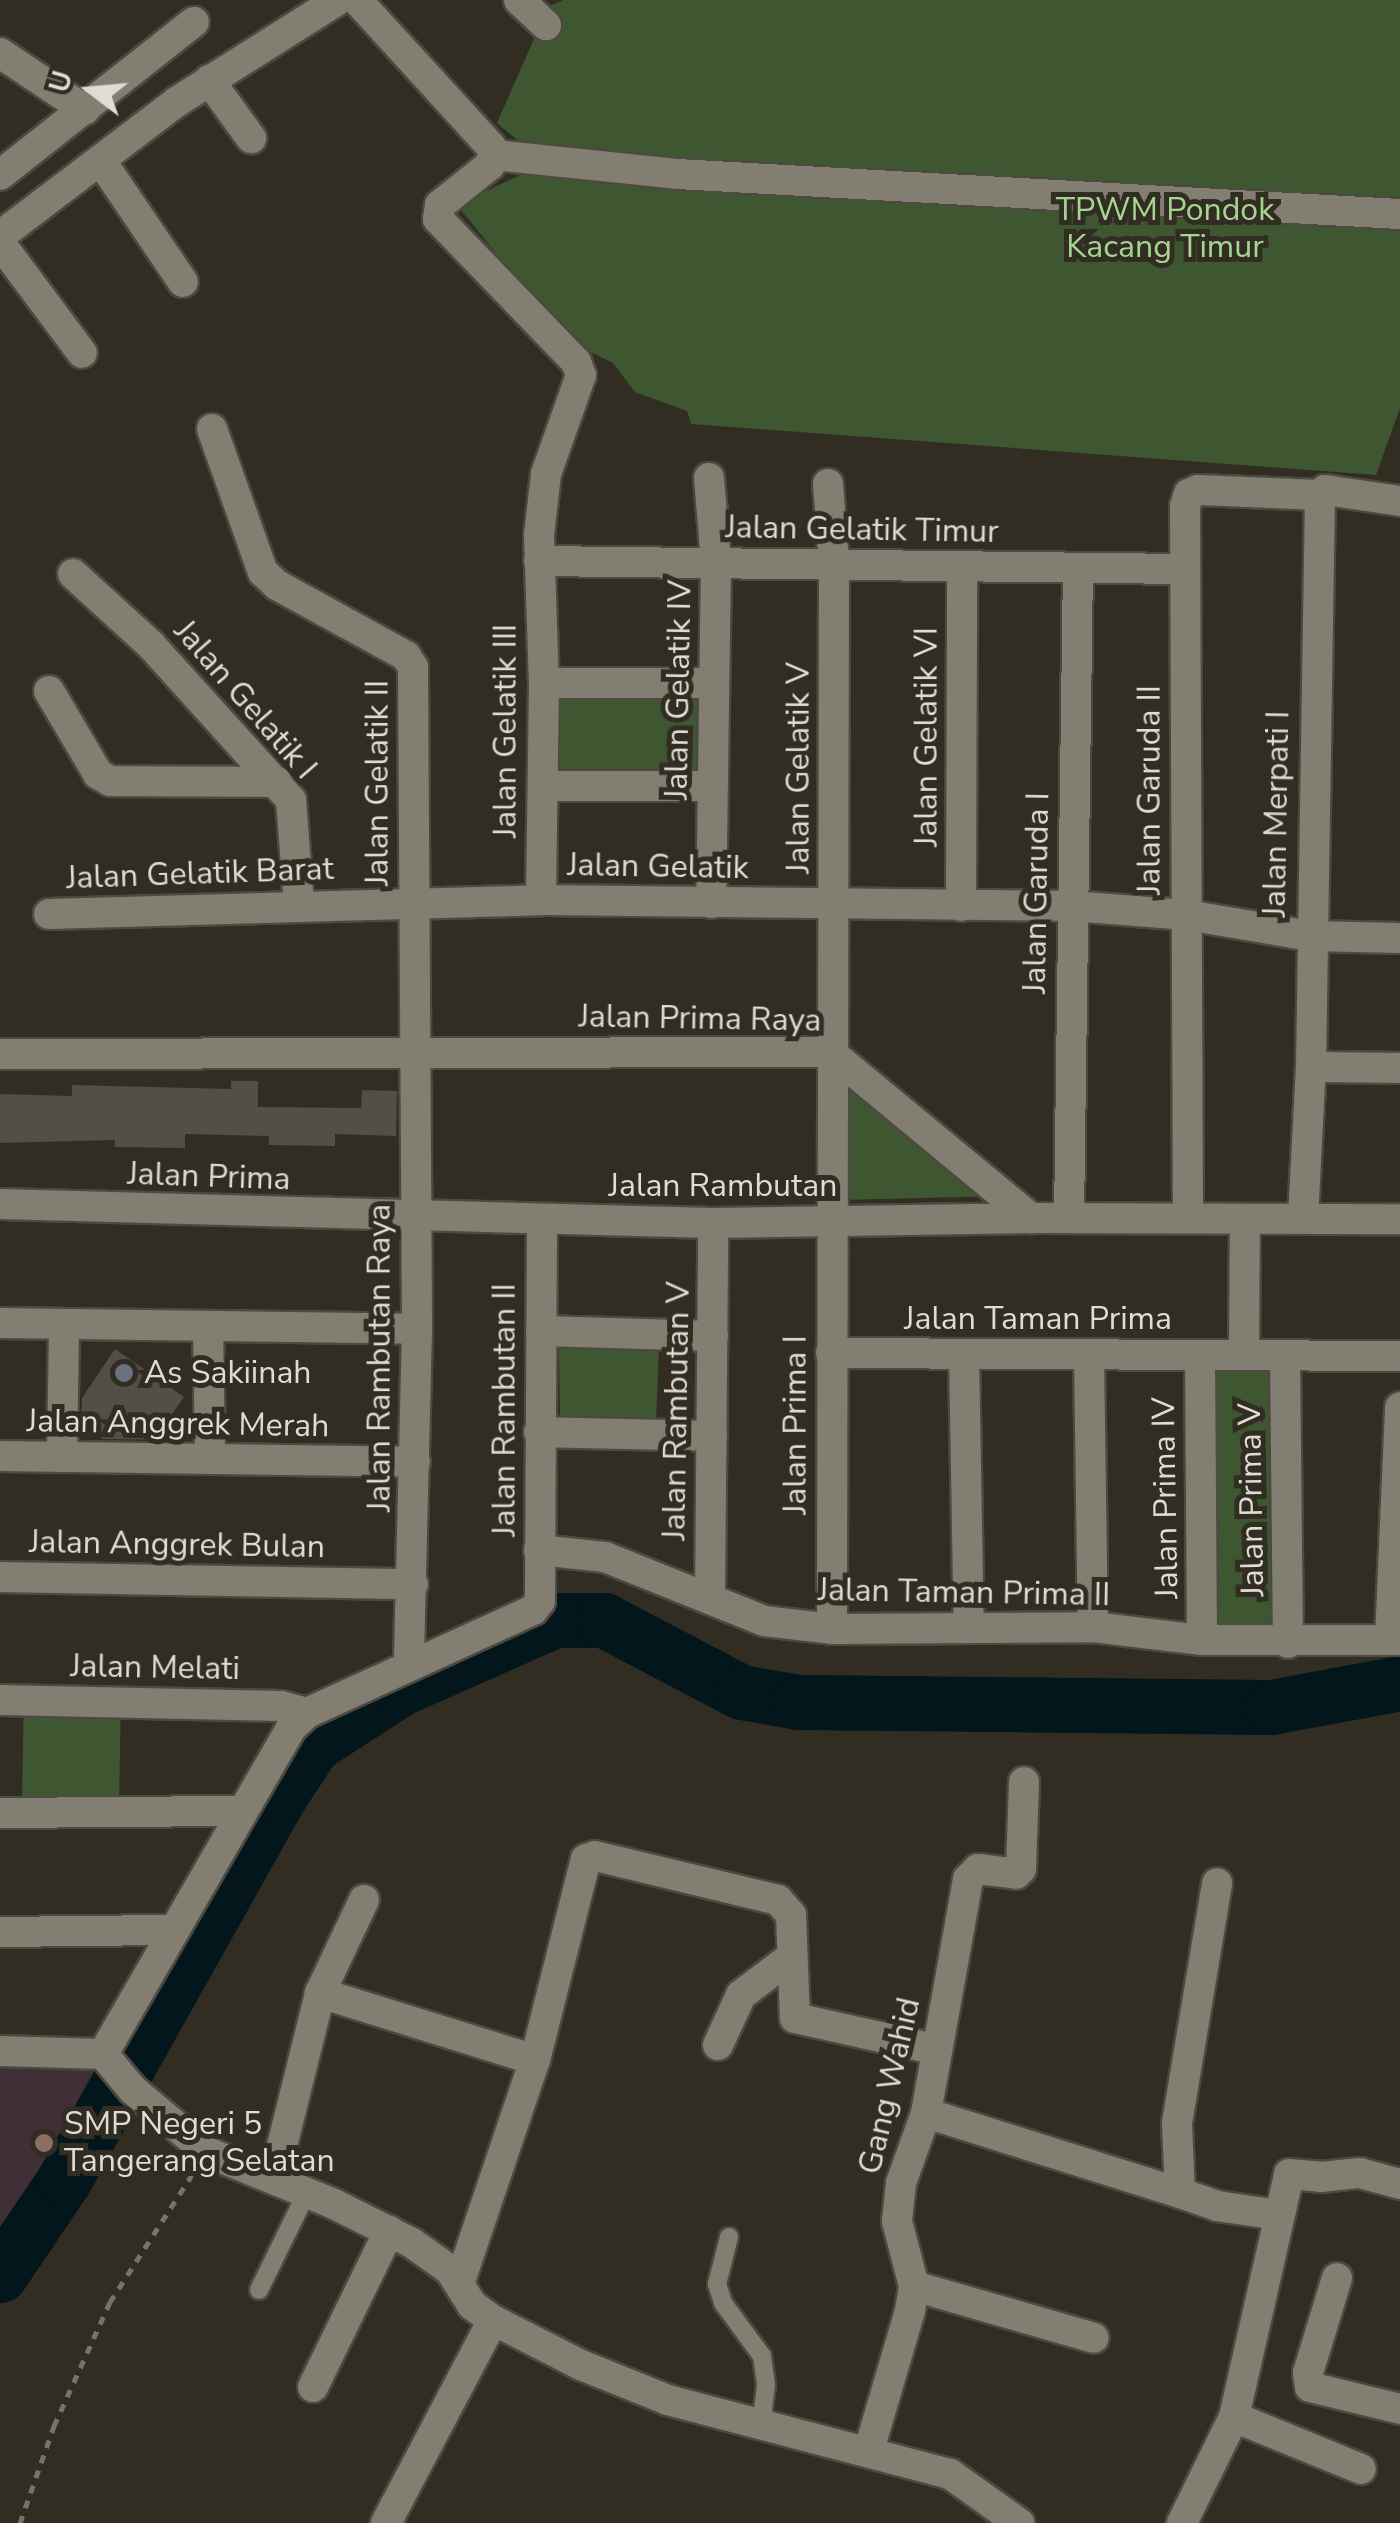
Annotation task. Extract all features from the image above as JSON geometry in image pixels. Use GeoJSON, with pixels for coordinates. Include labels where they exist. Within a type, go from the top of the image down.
{"type":"FeatureCollection","features":[{"type":"Feature","properties":{"kind":"street"},"geometry":{"type":"LineString","coordinates":[[82,353],[0,240],[209,80],[338,0]]}},
{"type":"Feature","properties":{"kind":"street"},"geometry":{"type":"LineString","coordinates":[[357,0],[494,155],[677,174],[1400,214]]}},
{"type":"Feature","properties":{"kind":"street"},"geometry":{"type":"LineString","coordinates":[[519,0],[546,24]]}},
{"type":"Feature","properties":{"kind":"street"},"geometry":{"type":"LineString","coordinates":[[1,173],[194,22]]}},
{"type":"Feature","properties":{"kind":"street"},"geometry":{"type":"LineString","coordinates":[[0,53],[85,110]]}},
{"type":"Feature","properties":{"kind":"street"},"geometry":{"type":"LineString","coordinates":[[209,80],[251,138]]}},
{"type":"Feature","properties":{"kind":"street","name":"Jalan Gelatik III"},"geometry":{"type":"LineString","coordinates":[[494,155],[490,165],[440,205],[438,219],[576,362],[581,375],[546,474],[538,561],[544,683],[542,900]]}},
{"type":"Feature","properties":{"kind":"street"},"geometry":{"type":"LineString","coordinates":[[101,160],[183,282]]}},
{"type":"Feature","properties":{"kind":"street","name":"Jalan Gelatik II"},"geometry":{"type":"LineString","coordinates":[[212,429],[263,572],[277,585],[406,656],[414,667],[415,1051]]}},
{"type":"Feature","properties":{"kind":"street","name":"Jalan Gelatik IV"},"geometry":{"type":"LineString","coordinates":[[709,478],[716,561],[711,903]]}},
{"type":"Feature","properties":{"kind":"street","name":"Jalan Gelatik V"},"geometry":{"type":"LineString","coordinates":[[828,484],[834,562],[831,1222]]}},
{"type":"Feature","properties":{"kind":"street","name":"Jalan Garuda II"},"geometry":{"type":"LineString","coordinates":[[1188,1218],[1184,569],[1189,494],[1222,490],[1320,495]]}},
{"type":"Feature","properties":{"kind":"street"},"geometry":{"type":"LineString","coordinates":[[1320,495],[1325,490],[1400,502]]}},
{"type":"Feature","properties":{"kind":"street","name":"Jalan Merpati I"},"geometry":{"type":"LineString","coordinates":[[1303,1218],[1311,1067],[1310,936],[1320,495]]}},
{"type":"Feature","properties":{"kind":"street","name":"Jalan Gelatik Timur"},"geometry":{"type":"LineString","coordinates":[[538,561],[1184,569]]}},
{"type":"Feature","properties":{"kind":"street","name":"Jalan Gelatik VI"},"geometry":{"type":"LineString","coordinates":[[961,906],[962,568]]}},
{"type":"Feature","properties":{"kind":"street","name":"Jalan Garuda I"},"geometry":{"type":"LineString","coordinates":[[1070,1218],[1078,568]]}},
{"type":"Feature","properties":{"kind":"street","name":"Jalan Gelatik I"},"geometry":{"type":"LineString","coordinates":[[74,574],[150,644],[277,782],[294,809],[299,904]]}},
{"type":"Feature","properties":{"kind":"street"},"geometry":{"type":"LineString","coordinates":[[544,683],[714,683]]}},
{"type":"Feature","properties":{"kind":"street"},"geometry":{"type":"LineString","coordinates":[[49,691],[98,774],[110,781],[277,782]]}},
{"type":"Feature","properties":{"kind":"street"},"geometry":{"type":"LineString","coordinates":[[543,786],[713,786]]}},
{"type":"Feature","properties":{"kind":"street","name":"Jalan Gelatik"},"geometry":{"type":"LineString","coordinates":[[414,904],[542,900],[1072,906],[1186,915],[1310,936],[1400,938]]}},
{"type":"Feature","properties":{"kind":"street","name":"Jalan Gelatik Barat"},"geometry":{"type":"LineString","coordinates":[[50,914],[299,904],[414,904]]}},
{"type":"Feature","properties":{"kind":"street","name":"Jalan Rambutan Raya"},"geometry":{"type":"LineString","coordinates":[[409,1666],[418,1329],[415,1051]]}},
{"type":"Feature","properties":{"kind":"street","name":"Jalan Prima Raya"},"geometry":{"type":"LineString","coordinates":[[0,1054],[830,1052],[1031,1218]]}},
{"type":"Feature","properties":{"kind":"street"},"geometry":{"type":"LineString","coordinates":[[1311,1067],[1400,1068]]}},
{"type":"Feature","properties":{"kind":"street","name":"Jalan Prima"},"geometry":{"type":"LineString","coordinates":[[0,1204],[416,1218]]}},
{"type":"Feature","properties":{"kind":"street","name":"Jalan Rambutan"},"geometry":{"type":"LineString","coordinates":[[416,1218],[713,1223],[1031,1218]]}},
{"type":"Feature","properties":{"kind":"street"},"geometry":{"type":"LineString","coordinates":[[1031,1218],[1400,1219]]}},
{"type":"Feature","properties":{"kind":"street","name":"Jalan Rambutan II"},"geometry":{"type":"LineString","coordinates":[[409,1666],[533,1610],[540,1601],[542,1220]]}},
{"type":"Feature","properties":{"kind":"street"},"geometry":{"type":"LineString","coordinates":[[1244,1355],[1245,1220]]}},
{"type":"Feature","properties":{"kind":"street","name":"Jalan Prima I"},"geometry":{"type":"LineString","coordinates":[[831,1222],[832,1628]]}},
{"type":"Feature","properties":{"kind":"street","name":"Jalan Rambutan V"},"geometry":{"type":"LineString","coordinates":[[710,1600],[713,1223]]}},
{"type":"Feature","properties":{"kind":"street"},"geometry":{"type":"LineString","coordinates":[[0,1323],[418,1329]]}},
{"type":"Feature","properties":{"kind":"street"},"geometry":{"type":"LineString","coordinates":[[62,1457],[64,1324]]}},
{"type":"Feature","properties":{"kind":"street"},"geometry":{"type":"LineString","coordinates":[[208,1326],[210,1459]]}},
{"type":"Feature","properties":{"kind":"street"},"geometry":{"type":"LineString","coordinates":[[540,1330],[713,1336]]}},
{"type":"Feature","properties":{"kind":"street","name":"Jalan Taman Prima"},"geometry":{"type":"LineString","coordinates":[[831,1353],[1400,1356]]}},
{"type":"Feature","properties":{"kind":"street"},"geometry":{"type":"LineString","coordinates":[[964,1354],[969,1628]]}},
{"type":"Feature","properties":{"kind":"street"},"geometry":{"type":"LineString","coordinates":[[1089,1354],[1093,1627]]}},
{"type":"Feature","properties":{"kind":"street","name":"Jalan Prima IV"},"geometry":{"type":"LineString","coordinates":[[1200,1355],[1202,1640]]}},
{"type":"Feature","properties":{"kind":"street","name":"Jalan Prima V"},"geometry":{"type":"LineString","coordinates":[[1286,1356],[1288,1643]]}},
{"type":"Feature","properties":{"kind":"street"},"geometry":{"type":"LineString","coordinates":[[1395,1640],[1400,1407]]}},
{"type":"Feature","properties":{"kind":"street"},"geometry":{"type":"LineString","coordinates":[[539,1432],[712,1436]]}},
{"type":"Feature","properties":{"kind":"street","name":"Jalan Anggrek Merah"},"geometry":{"type":"LineString","coordinates":[[0,1456],[415,1462]]}},
{"type":"Feature","properties":{"kind":"street","name":"Jalan Taman Prima II"},"geometry":{"type":"LineString","coordinates":[[539,1550],[605,1557],[764,1621],[832,1628],[1093,1627],[1202,1640],[1288,1643],[1395,1640]]}},
{"type":"Feature","properties":{"kind":"street","name":"Jalan Anggrek Bulan"},"geometry":{"type":"LineString","coordinates":[[0,1578],[413,1584]]}},
{"type":"Feature","properties":{"kind":"street"},"geometry":{"type":"LineString","coordinates":[[117,2071],[171,1930],[276,1750],[307,1714],[409,1666]]}},
{"type":"Feature","properties":{"kind":"street","name":"Jalan Melati"},"geometry":{"type":"LineString","coordinates":[[0,1700],[281,1706],[307,1714]]}},
{"type":"Feature","properties":{"kind":"street","name":"Gang Wahid"},"geometry":{"type":"LineString","coordinates":[[869,2450],[914,2286],[897,2220],[901,2184],[926,2113],[934,2049],[956,1958],[968,1879],[978,1869],[1016,1874],[1021,1870],[1024,1782]]}},
{"type":"Feature","properties":{"kind":"street"},"geometry":{"type":"LineString","coordinates":[[0,1813],[241,1811]]}},
{"type":"Feature","properties":{"kind":"street"},"geometry":{"type":"LineString","coordinates":[[460,2281],[535,2060],[582,1868],[595,1856],[778,1900],[791,1915],[795,2018],[934,2049]]}},
{"type":"Feature","properties":{"kind":"street"},"geometry":{"type":"LineString","coordinates":[[1180,2192],[1176,2122],[1218,1883]]}},
{"type":"Feature","properties":{"kind":"street"},"geometry":{"type":"LineString","coordinates":[[274,2178],[320,1993],[364,1900]]}},
{"type":"Feature","properties":{"kind":"street"},"geometry":{"type":"LineString","coordinates":[[0,1932],[171,1930]]}},
{"type":"Feature","properties":{"kind":"street"},"geometry":{"type":"LineString","coordinates":[[718,2045],[741,1994],[791,1957]]}},
{"type":"Feature","properties":{"kind":"street"},"geometry":{"type":"LineString","coordinates":[[320,1993],[535,2060]]}},
{"type":"Feature","properties":{"kind":"street"},"geometry":{"type":"LineString","coordinates":[[0,2052],[117,2071],[207,2152],[307,2192],[389,2231],[460,2281],[472,2305],[581,2365],[668,2400],[950,2474],[1020,2523]]}},
{"type":"Feature","properties":{"kind":"street"},"geometry":{"type":"LineString","coordinates":[[926,2113],[1217,2206],[1280,2215]]}},
{"type":"Feature","properties":{"kind":"street"},"geometry":{"type":"LineString","coordinates":[[1182,2523],[1234,2417],[1289,2174],[1320,2178],[1360,2173],[1400,2184]]}},
{"type":"Feature","properties":{"kind":"street"},"geometry":{"type":"LineString","coordinates":[[313,2386],[389,2231]]}},
{"type":"Feature","properties":{"kind":"street"},"geometry":{"type":"LineString","coordinates":[[1337,2278],[1308,2373],[1310,2387],[1400,2409]]}},
{"type":"Feature","properties":{"kind":"street"},"geometry":{"type":"LineString","coordinates":[[914,2286],[1094,2338]]}},
{"type":"Feature","properties":{"kind":"street"},"geometry":{"type":"LineString","coordinates":[[386,2523],[494,2320]]}},
{"type":"Feature","properties":{"kind":"street"},"geometry":{"type":"LineString","coordinates":[[1234,2417],[1361,2469]]}},
{"type":"Feature","properties":{"kind":"lane"},"geometry":{"type":"LineString","coordinates":[[259,2290],[307,2192]]}},
{"type":"Feature","properties":{"kind":"lane"},"geometry":{"type":"LineString","coordinates":[[729,2237],[717,2284],[723,2303],[762,2356],[766,2385],[760,2426]]}},
{"type":"Feature","properties":{"kind":"path"},"geometry":{"type":"LineString","coordinates":[[20,2523],[54,2426],[110,2302],[207,2152]]}},
{"type":"Feature","properties":{"kind":"shaded area","name":"SMP Negeri 5 Tangerang Selatan"},"geometry":{"type":"Polygon","coordinates":[[[93,2053],[108,2090],[66,2196],[5,2262],[0,2280],[0,2058],[93,2053]]]}},
{"type":"Feature","properties":{"kind":"green space","name":"TPWM Pondok Kacang Timur"},"geometry":{"type":"Polygon","coordinates":[[[563,0],[1400,0],[1400,408],[1376,475],[691,424],[687,411],[635,392],[613,363],[566,340],[457,205],[520,175],[528,149],[497,123],[548,7],[563,0]]]}},
{"type":"Feature","properties":{"kind":"green space"},"geometry":{"type":"Polygon","coordinates":[[[706,693],[704,775],[554,773],[556,695],[706,693]]]}},
{"type":"Feature","properties":{"kind":"green space"},"geometry":{"type":"Polygon","coordinates":[[[839,1065],[1005,1196],[839,1200],[839,1065]]]}},
{"type":"Feature","properties":{"kind":"green space"},"geometry":{"type":"Polygon","coordinates":[[[559,1345],[659,1345],[656,1422],[560,1422],[559,1345]]]}},
{"type":"Feature","properties":{"kind":"green space"},"geometry":{"type":"Polygon","coordinates":[[[1207,1364],[1279,1365],[1278,1635],[1211,1633],[1207,1364]]]}},
{"type":"Feature","properties":{"kind":"green space"},"geometry":{"type":"Polygon","coordinates":[[[24,1696],[121,1698],[119,1800],[22,1798],[24,1696]]]}},
{"type":"Feature","properties":{"kind":"building"},"geometry":{"type":"Polygon","coordinates":[[[231,1081],[258,1081],[258,1107],[361,1108],[362,1090],[397,1091],[396,1136],[335,1134],[335,1146],[269,1145],[269,1136],[185,1134],[185,1148],[115,1147],[115,1140],[0,1143],[0,1094],[72,1096],[72,1085],[231,1089],[231,1081]]]}},
{"type":"Feature","properties":{"kind":"building","name":"As Sakiinah"},"geometry":{"type":"Polygon","coordinates":[[[115,1349],[184,1397],[163,1427],[183,1440],[103,1439],[81,1423],[82,1398],[115,1349]]]}},
{"type":"Feature","properties":{"kind":"waterway"},"geometry":{"type":"LineString","coordinates":[[0,2275],[64,2180],[279,1797],[313,1745],[401,1688],[555,1620],[604,1620],[741,1692],[799,1702],[1271,1707],[1400,1683]]}},
{"type":"Feature","properties":{"kind":"place","name":"As Sakiinah"},"geometry":{"type":"Point","coordinates":[124,1373]}},
{"type":"Feature","properties":{"kind":"place","name":"SMP Negeri 5 Tangerang Selatan"},"geometry":{"type":"Point","coordinates":[44,2143]}}]}
